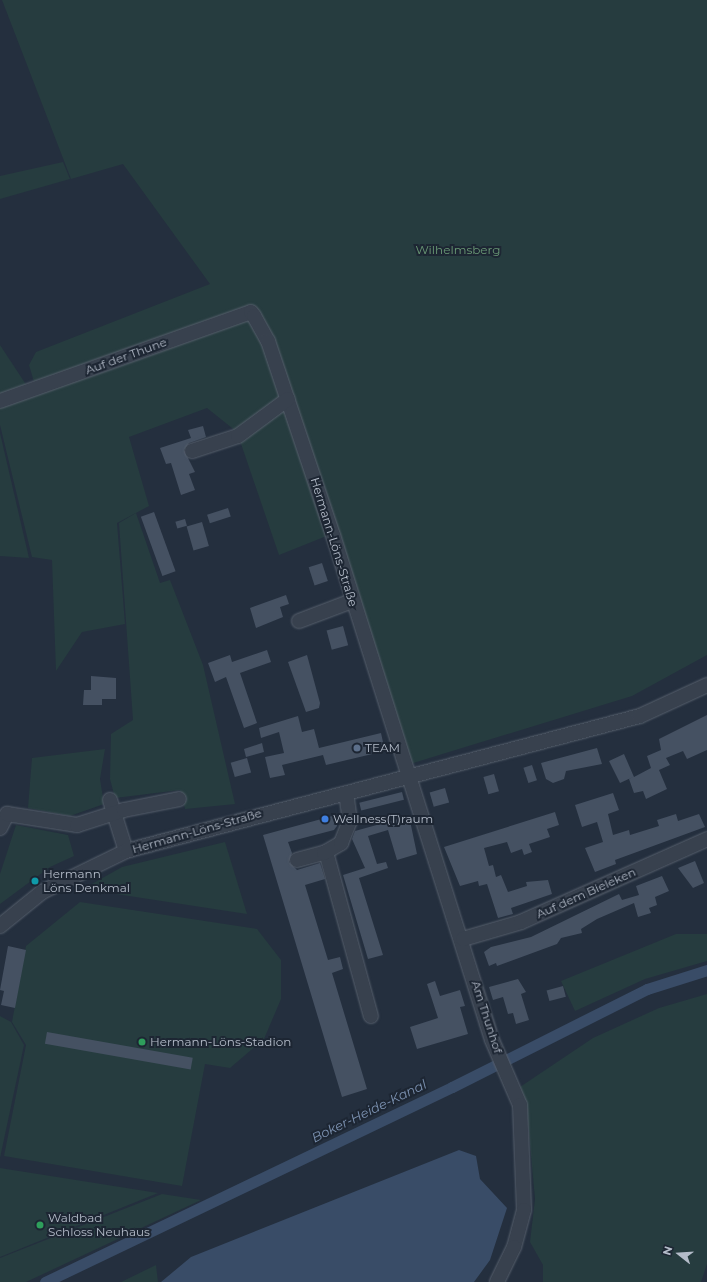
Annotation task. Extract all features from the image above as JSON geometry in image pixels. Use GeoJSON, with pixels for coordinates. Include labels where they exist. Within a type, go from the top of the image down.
{"type":"FeatureCollection","features":[{"type":"Feature","properties":{"kind":"street","name":"Hermann-Löns-Straße"},"geometry":{"type":"LineString","coordinates":[[252,312],[268,341],[288,399],[352,601],[411,776]]}},
{"type":"Feature","properties":{"kind":"street","name":"Auf der Thune"},"geometry":{"type":"LineString","coordinates":[[0,401],[252,312]]}},
{"type":"Feature","properties":{"kind":"street"},"geometry":{"type":"LineString","coordinates":[[192,451],[238,436],[288,399]]}},
{"type":"Feature","properties":{"kind":"street"},"geometry":{"type":"LineString","coordinates":[[302,623],[352,601]]}},
{"type":"Feature","properties":{"kind":"street","name":"Hermann-Löns-Straße"},"geometry":{"type":"LineString","coordinates":[[0,926],[42,892],[126,850],[640,716],[707,685]]}},
{"type":"Feature","properties":{"kind":"street","name":"Am Thunhof"},"geometry":{"type":"LineString","coordinates":[[411,776],[463,939],[494,1044],[509,1075],[523,1124],[525,1196],[521,1228],[497,1282]]}},
{"type":"Feature","properties":{"kind":"street"},"geometry":{"type":"LineString","coordinates":[[297,860],[326,852],[341,843],[350,821],[346,793]]}},
{"type":"Feature","properties":{"kind":"street"},"geometry":{"type":"LineString","coordinates":[[0,828],[8,814],[77,825],[124,810],[179,799]]}},
{"type":"Feature","properties":{"kind":"street"},"geometry":{"type":"LineString","coordinates":[[110,800],[126,850]]}},
{"type":"Feature","properties":{"kind":"street","name":"Auf dem Bieleken"},"geometry":{"type":"LineString","coordinates":[[463,939],[521,922],[707,839]]}},
{"type":"Feature","properties":{"kind":"street"},"geometry":{"type":"LineString","coordinates":[[326,852],[371,1016]]}},
{"type":"Feature","properties":{"kind":"green space","name":"Wilhelmsberg"},"geometry":{"type":"Polygon","coordinates":[[[2,0],[707,0],[707,655],[632,696],[410,764],[334,533],[279,555],[237,432],[207,408],[129,437],[149,506],[117,523],[125,624],[82,632],[56,671],[52,560],[32,557],[0,425],[0,407],[37,392],[29,365],[36,352],[210,284],[123,164],[71,179],[2,0]]]}},
{"type":"Feature","properties":{"kind":"green space"},"geometry":{"type":"Polygon","coordinates":[[[63,162],[70,179],[0,199],[0,176],[63,162]]]}},
{"type":"Feature","properties":{"kind":"green space"},"geometry":{"type":"Polygon","coordinates":[[[0,345],[27,386],[0,396],[0,345]]]}},
{"type":"Feature","properties":{"kind":"green space"},"geometry":{"type":"Polygon","coordinates":[[[0,433],[29,558],[0,556],[0,433]]]}},
{"type":"Feature","properties":{"kind":"green space"},"geometry":{"type":"Polygon","coordinates":[[[136,513],[160,583],[170,580],[203,665],[235,804],[185,809],[180,790],[115,798],[110,779],[111,734],[133,720],[119,523],[136,513]]]}},
{"type":"Feature","properties":{"kind":"green space"},"geometry":{"type":"Polygon","coordinates":[[[105,749],[100,779],[104,804],[70,816],[28,808],[32,758],[105,749]]]}},
{"type":"Feature","properties":{"kind":"green space"},"geometry":{"type":"Polygon","coordinates":[[[16,825],[68,835],[74,856],[50,867],[0,904],[0,874],[16,825]]]}},
{"type":"Feature","properties":{"kind":"green space"},"geometry":{"type":"Polygon","coordinates":[[[225,842],[247,914],[83,889],[122,867],[225,842]]]}},
{"type":"Feature","properties":{"kind":"green space","name":"Hermann-Löns-Stadion"},"geometry":{"type":"Polygon","coordinates":[[[80,902],[257,929],[281,960],[281,999],[264,1039],[230,1068],[205,1064],[182,1186],[4,1156],[26,1045],[12,1022],[26,946],[80,902]]]}},
{"type":"Feature","properties":{"kind":"green space"},"geometry":{"type":"Polygon","coordinates":[[[676,934],[707,934],[707,961],[645,979],[575,1011],[561,981],[676,934]]]}},
{"type":"Feature","properties":{"kind":"green space"},"geometry":{"type":"Polygon","coordinates":[[[707,994],[707,1264],[701,1282],[543,1282],[543,1265],[530,1242],[535,1199],[528,1122],[520,1087],[593,1038],[659,1008],[707,994]]]}},
{"type":"Feature","properties":{"kind":"green space"},"geometry":{"type":"Polygon","coordinates":[[[0,1016],[11,1022],[24,1045],[0,1158],[0,1016]]]}},
{"type":"Feature","properties":{"kind":"green space","name":"Waldbad Schloss Neuhaus"},"geometry":{"type":"Polygon","coordinates":[[[0,1168],[158,1193],[0,1257],[0,1168]]]}},
{"type":"Feature","properties":{"kind":"green space"},"geometry":{"type":"Polygon","coordinates":[[[162,1194],[201,1200],[26,1282],[0,1282],[0,1258],[162,1194]]]}},
{"type":"Feature","properties":{"kind":"green space"},"geometry":{"type":"Polygon","coordinates":[[[156,1265],[158,1282],[121,1282],[156,1265]]]}},
{"type":"Feature","properties":{"kind":"water"},"geometry":{"type":"Polygon","coordinates":[[[459,1150],[476,1156],[480,1179],[507,1208],[490,1260],[474,1282],[161,1282],[191,1257],[459,1150]]]}},
{"type":"Feature","properties":{"kind":"building"},"geometry":{"type":"Polygon","coordinates":[[[203,426],[206,437],[189,443],[184,450],[195,472],[189,474],[195,490],[181,495],[171,463],[166,464],[160,448],[191,438],[188,430],[203,426]]]}},
{"type":"Feature","properties":{"kind":"building"},"geometry":{"type":"Polygon","coordinates":[[[228,508],[231,517],[210,523],[207,515],[228,508]]]}},
{"type":"Feature","properties":{"kind":"building"},"geometry":{"type":"Polygon","coordinates":[[[154,512],[176,571],[162,576],[141,517],[154,512]]]}},
{"type":"Feature","properties":{"kind":"building"},"geometry":{"type":"Polygon","coordinates":[[[185,519],[187,526],[177,528],[175,522],[185,519]]]}},
{"type":"Feature","properties":{"kind":"building"},"geometry":{"type":"Polygon","coordinates":[[[202,522],[209,546],[194,550],[187,526],[202,522]]]}},
{"type":"Feature","properties":{"kind":"building"},"geometry":{"type":"Polygon","coordinates":[[[322,563],[328,581],[315,585],[309,567],[322,563]]]}},
{"type":"Feature","properties":{"kind":"building"},"geometry":{"type":"Polygon","coordinates":[[[286,595],[289,604],[280,607],[283,617],[256,628],[250,608],[286,595]]]}},
{"type":"Feature","properties":{"kind":"building"},"geometry":{"type":"Polygon","coordinates":[[[343,626],[348,645],[332,650],[327,630],[343,626]]]}},
{"type":"Feature","properties":{"kind":"building"},"geometry":{"type":"Polygon","coordinates":[[[267,650],[271,662],[240,673],[257,723],[244,728],[226,677],[215,682],[208,663],[230,655],[232,662],[267,650]]]}},
{"type":"Feature","properties":{"kind":"building"},"geometry":{"type":"Polygon","coordinates":[[[307,655],[320,703],[319,708],[306,712],[288,662],[307,655]]]}},
{"type":"Feature","properties":{"kind":"building"},"geometry":{"type":"Polygon","coordinates":[[[91,676],[116,678],[116,699],[102,699],[102,705],[83,705],[84,690],[91,690],[91,676]]]}},
{"type":"Feature","properties":{"kind":"building"},"geometry":{"type":"Polygon","coordinates":[[[707,715],[707,750],[687,759],[683,751],[666,758],[670,765],[659,770],[667,789],[646,799],[643,791],[634,793],[629,779],[633,777],[620,783],[609,761],[624,754],[634,777],[651,768],[647,756],[661,750],[659,739],[707,715]]]}},
{"type":"Feature","properties":{"kind":"building"},"geometry":{"type":"Polygon","coordinates":[[[298,716],[302,732],[314,729],[319,748],[381,733],[385,751],[326,765],[323,755],[282,765],[285,775],[270,778],[265,757],[284,753],[279,732],[261,738],[259,728],[298,716]]]}},
{"type":"Feature","properties":{"kind":"building"},"geometry":{"type":"Polygon","coordinates":[[[262,743],[264,752],[246,757],[244,749],[262,743]]]}},
{"type":"Feature","properties":{"kind":"building"},"geometry":{"type":"Polygon","coordinates":[[[597,748],[602,764],[566,771],[564,779],[553,783],[546,779],[541,763],[597,748]]]}},
{"type":"Feature","properties":{"kind":"building"},"geometry":{"type":"Polygon","coordinates":[[[247,758],[251,772],[235,777],[231,763],[247,758]]]}},
{"type":"Feature","properties":{"kind":"building"},"geometry":{"type":"Polygon","coordinates":[[[532,765],[537,780],[528,783],[523,768],[532,765]]]}},
{"type":"Feature","properties":{"kind":"building"},"geometry":{"type":"Polygon","coordinates":[[[494,774],[499,791],[488,794],[483,777],[494,774]]]}},
{"type":"Feature","properties":{"kind":"building"},"geometry":{"type":"Polygon","coordinates":[[[445,788],[449,802],[434,807],[430,792],[445,788]]]}},
{"type":"Feature","properties":{"kind":"building"},"geometry":{"type":"Polygon","coordinates":[[[402,792],[404,800],[361,810],[359,803],[402,792]]]}},
{"type":"Feature","properties":{"kind":"building"},"geometry":{"type":"Polygon","coordinates":[[[613,793],[619,810],[608,814],[613,835],[629,830],[630,835],[659,826],[657,820],[676,814],[678,821],[699,814],[705,827],[615,860],[616,864],[595,872],[585,848],[603,842],[597,822],[582,827],[575,805],[613,793]]]}},
{"type":"Feature","properties":{"kind":"building"},"geometry":{"type":"Polygon","coordinates":[[[555,812],[559,825],[547,829],[550,837],[529,844],[532,852],[524,855],[522,849],[511,853],[507,842],[484,848],[489,866],[493,865],[496,877],[501,875],[508,892],[527,886],[526,882],[548,880],[552,894],[511,908],[513,914],[498,918],[487,884],[479,886],[478,881],[460,886],[444,847],[555,812]]]}},
{"type":"Feature","properties":{"kind":"building"},"geometry":{"type":"Polygon","coordinates":[[[336,815],[337,826],[334,830],[288,842],[292,853],[289,862],[297,870],[320,863],[325,879],[305,885],[328,960],[340,957],[343,969],[332,973],[367,1089],[342,1097],[263,835],[336,815]]]}},
{"type":"Feature","properties":{"kind":"building"},"geometry":{"type":"Polygon","coordinates":[[[409,816],[417,854],[397,860],[388,830],[368,836],[377,864],[386,862],[388,868],[359,878],[383,955],[368,959],[343,875],[365,868],[352,839],[355,831],[409,816]]]}},
{"type":"Feature","properties":{"kind":"building"},"geometry":{"type":"Polygon","coordinates":[[[695,861],[704,883],[693,888],[678,868],[695,861]]]}},
{"type":"Feature","properties":{"kind":"building"},"geometry":{"type":"Polygon","coordinates":[[[662,876],[669,891],[655,897],[657,905],[649,908],[651,913],[638,917],[634,903],[597,919],[581,929],[582,933],[561,938],[557,944],[497,966],[496,963],[489,966],[484,952],[491,947],[531,937],[619,894],[622,900],[639,895],[636,886],[662,876]]]}},
{"type":"Feature","properties":{"kind":"building"},"geometry":{"type":"Polygon","coordinates":[[[8,946],[26,950],[15,1008],[1,1005],[4,991],[0,990],[8,946]]]}},
{"type":"Feature","properties":{"kind":"building"},"geometry":{"type":"Polygon","coordinates":[[[518,979],[526,992],[521,994],[529,1020],[516,1024],[513,1013],[508,1014],[503,997],[493,1000],[489,987],[518,979]]]}},
{"type":"Feature","properties":{"kind":"building"},"geometry":{"type":"Polygon","coordinates":[[[435,981],[440,996],[460,990],[465,1006],[460,1007],[468,1034],[417,1049],[410,1027],[438,1018],[427,984],[435,981]]]}},
{"type":"Feature","properties":{"kind":"building"},"geometry":{"type":"Polygon","coordinates":[[[563,986],[566,997],[549,1001],[547,990],[563,986]]]}},
{"type":"Feature","properties":{"kind":"building"},"geometry":{"type":"Polygon","coordinates":[[[47,1032],[193,1058],[191,1070],[45,1044],[47,1032]]]}},
{"type":"Feature","properties":{"kind":"waterway","name":"Boker-Heide-Kanal"},"geometry":{"type":"LineString","coordinates":[[45,1282],[452,1087],[647,989],[707,970]]}},
{"type":"Feature","properties":{"kind":"place","name":"TEAM"},"geometry":{"type":"Point","coordinates":[357,748]}},
{"type":"Feature","properties":{"kind":"place","name":"Wellness(T)raum"},"geometry":{"type":"Point","coordinates":[325,819]}},
{"type":"Feature","properties":{"kind":"place","name":"Hermann Löns Denkmal"},"geometry":{"type":"Point","coordinates":[35,881]}},
{"type":"Feature","properties":{"kind":"place","name":"Hermann-Löns-Stadion"},"geometry":{"type":"Point","coordinates":[142,1042]}},
{"type":"Feature","properties":{"kind":"place","name":"Waldbad Schloss Neuhaus"},"geometry":{"type":"Point","coordinates":[40,1225]}}]}
